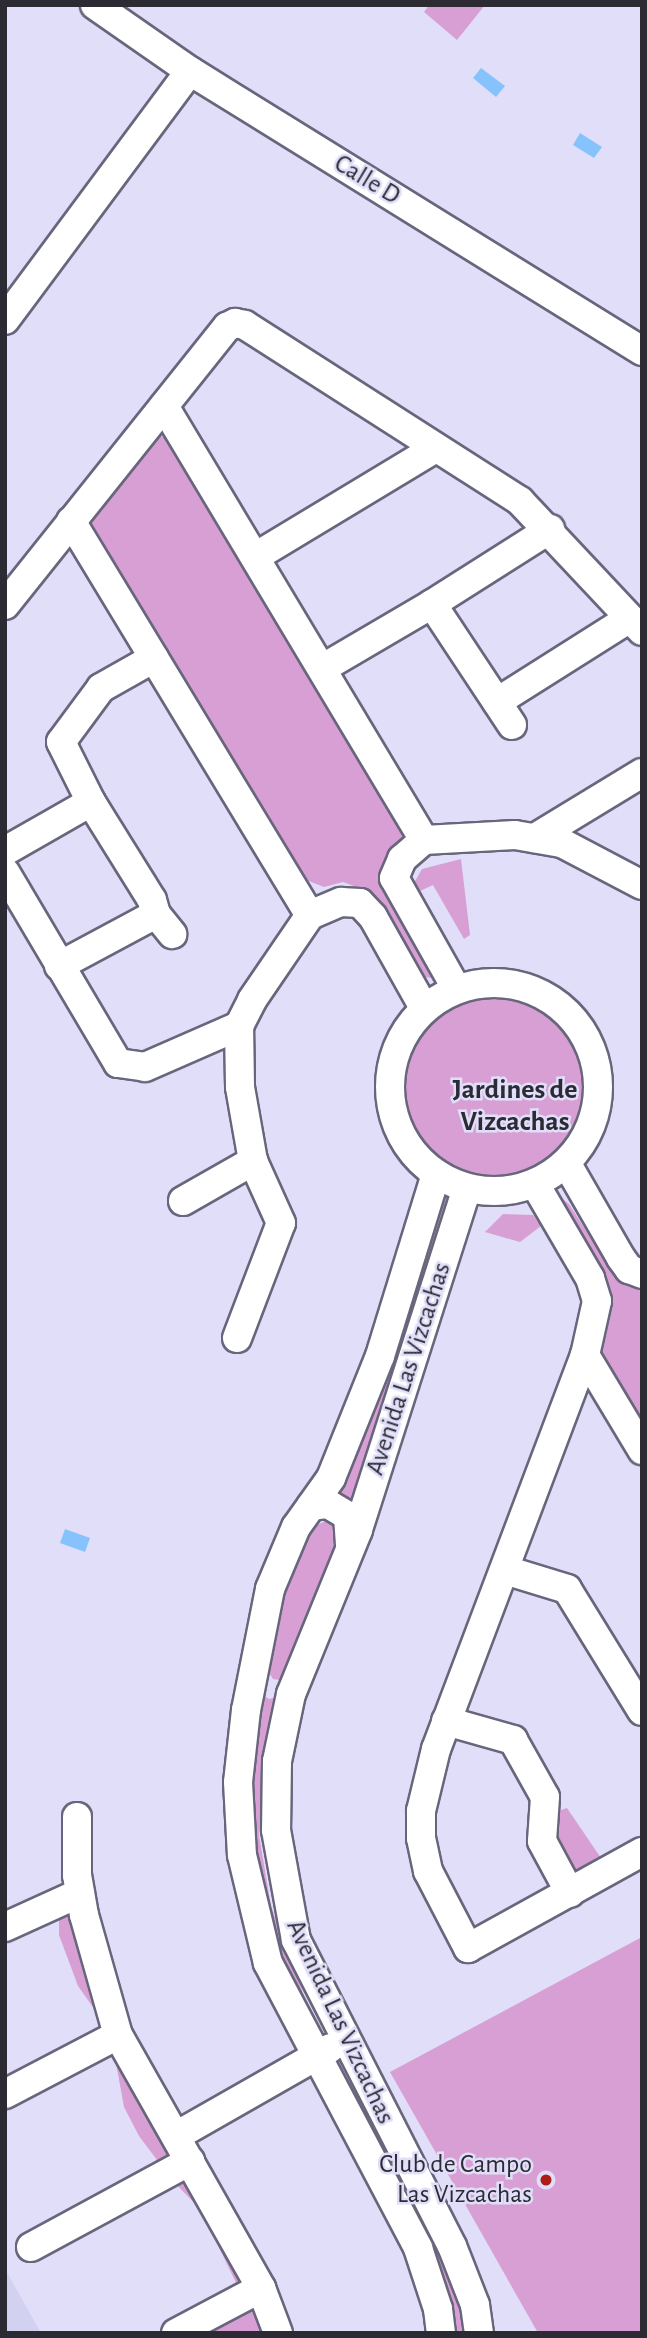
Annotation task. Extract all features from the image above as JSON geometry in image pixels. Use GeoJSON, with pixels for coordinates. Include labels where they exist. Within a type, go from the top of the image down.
{"type":"FeatureCollection","features":[{"type":"Feature","properties":{"kind":"street","name":"Calle D"},"geometry":{"type":"LineString","coordinates":[[95,5],[190,71],[642,351]]}},
{"type":"Feature","properties":{"kind":"street"},"geometry":{"type":"LineString","coordinates":[[5,320],[190,71]]}},
{"type":"Feature","properties":{"kind":"street"},"geometry":{"type":"LineString","coordinates":[[5,605],[227,327],[245,325],[520,500],[550,529],[636,625],[504,713],[432,604]]}},
{"type":"Feature","properties":{"kind":"street"},"geometry":{"type":"LineString","coordinates":[[164,406],[424,840]]}},
{"type":"Feature","properties":{"kind":"street"},"geometry":{"type":"LineString","coordinates":[[255,557],[436,447]]}},
{"type":"Feature","properties":{"kind":"street"},"geometry":{"type":"LineString","coordinates":[[71,521],[310,915]]}},
{"type":"Feature","properties":{"kind":"street"},"geometry":{"type":"LineString","coordinates":[[323,668],[432,604],[550,529]]}},
{"type":"Feature","properties":{"kind":"street"},"geometry":{"type":"LineString","coordinates":[[59,966],[164,924],[91,802],[62,738],[101,688],[154,658]]}},
{"type":"Feature","properties":{"kind":"street"},"geometry":{"type":"LineString","coordinates":[[535,838],[642,773]]}},
{"type":"Feature","properties":{"kind":"street"},"geometry":{"type":"LineString","coordinates":[[5,851],[91,802]]}},
{"type":"Feature","properties":{"kind":"street"},"geometry":{"type":"LineString","coordinates":[[456,988],[394,878],[402,859],[424,840],[535,838],[572,847],[642,885]]}},
{"type":"Feature","properties":{"kind":"street"},"geometry":{"type":"LineString","coordinates":[[5,872],[112,1057],[125,1067],[145,1067],[239,1026]]}},
{"type":"Feature","properties":{"kind":"street"},"geometry":{"type":"LineString","coordinates":[[237,1338],[281,1223],[253,1161],[240,1087],[239,1026],[310,915],[341,902],[360,903],[373,917],[424,1008]]}},
{"type":"Feature","properties":{"kind":"street"},"geometry":{"type":"LineString","coordinates":[[493,982],[529,988],[561,1006],[585,1035],[597,1070],[597,1107],[584,1141],[568,1164],[535,1184],[498,1192],[467,1188],[436,1174],[413,1153],[402,1134],[389,1094],[392,1062],[404,1032],[424,1008],[456,988],[493,982]]}},
{"type":"Feature","properties":{"kind":"street"},"geometry":{"type":"LineString","coordinates":[[183,1201],[253,1161]]}},
{"type":"Feature","properties":{"kind":"street"},"geometry":{"type":"LineString","coordinates":[[568,1164],[621,1258],[629,1269],[642,1274]]}},
{"type":"Feature","properties":{"kind":"street","name":"Avenida Las Vizcachas"},"geometry":{"type":"LineString","coordinates":[[436,1174],[380,1356],[331,1478],[296,1527],[270,1589],[240,1758],[242,1855],[268,1964],[314,2056],[418,2248],[438,2309],[441,2333]]}},
{"type":"Feature","properties":{"kind":"street"},"geometry":{"type":"LineString","coordinates":[[535,1184],[594,1290],[597,1301],[585,1354],[446,1721],[421,1811],[421,1838],[428,1871],[468,1948],[642,1852]]}},
{"type":"Feature","properties":{"kind":"street","name":"Avenida Las Vizcachas"},"geometry":{"type":"LineString","coordinates":[[467,1188],[350,1548],[291,1694],[275,1796],[279,1867],[296,1940],[452,2246],[475,2305],[479,2333]]}},
{"type":"Feature","properties":{"kind":"street"},"geometry":{"type":"LineString","coordinates":[[585,1354],[642,1450]]}},
{"type":"Feature","properties":{"kind":"street","name":"Avenida Las Vizcachas"},"geometry":{"type":"LineString","coordinates":[[311,1506],[328,1504],[348,1516],[350,1548]]}},
{"type":"Feature","properties":{"kind":"street"},"geometry":{"type":"LineString","coordinates":[[505,1570],[567,1589],[642,1711]]}},
{"type":"Feature","properties":{"kind":"street"},"geometry":{"type":"LineString","coordinates":[[254,1675],[259,1693],[269,1699],[279,1700],[291,1694]]}},
{"type":"Feature","properties":{"kind":"street"},"geometry":{"type":"LineString","coordinates":[[446,1721],[513,1740],[545,1797],[542,1841],[570,1893]]}},
{"type":"Feature","properties":{"kind":"street"},"geometry":{"type":"LineString","coordinates":[[77,1817],[80,1892],[91,1947],[118,2035],[261,2288],[278,2333]]}},
{"type":"Feature","properties":{"kind":"street"},"geometry":{"type":"LineString","coordinates":[[5,1927],[80,1892]]}},
{"type":"Feature","properties":{"kind":"street"},"geometry":{"type":"LineString","coordinates":[[5,2094],[118,2035]]}},
{"type":"Feature","properties":{"kind":"street"},"geometry":{"type":"LineString","coordinates":[[176,2136],[345,2040]]}},
{"type":"Feature","properties":{"kind":"street"},"geometry":{"type":"LineString","coordinates":[[31,2247],[190,2161]]}},
{"type":"Feature","properties":{"kind":"street"},"geometry":{"type":"LineString","coordinates":[[176,2333],[261,2288]]}},
{"type":"Feature","properties":{"kind":"shaded area"},"geometry":{"type":"Polygon","coordinates":[[[429,5],[485,5],[457,40],[424,12],[429,5]]]}},
{"type":"Feature","properties":{"kind":"shaded area"},"geometry":{"type":"Polygon","coordinates":[[[157,436],[173,438],[401,820],[402,840],[384,864],[383,879],[433,968],[432,978],[424,977],[377,901],[362,889],[343,882],[324,887],[306,880],[91,528],[93,514],[157,436]]]}},
{"type":"Feature","properties":{"kind":"shaded area"},"geometry":{"type":"Polygon","coordinates":[[[461,859],[470,935],[464,939],[433,885],[420,891],[414,883],[422,869],[461,859]]]}},
{"type":"Feature","properties":{"kind":"shaded area"},"geometry":{"type":"Polygon","coordinates":[[[494,991],[530,999],[546,1007],[560,1019],[572,1033],[580,1049],[588,1085],[580,1121],[572,1137],[560,1151],[546,1163],[530,1171],[494,1179],[458,1171],[442,1163],[428,1151],[416,1137],[408,1121],[400,1085],[408,1049],[416,1033],[428,1019],[442,1007],[458,999],[494,991]]]}},
{"type":"Feature","properties":{"kind":"shaded area"},"geometry":{"type":"Polygon","coordinates":[[[446,1189],[455,1197],[454,1204],[348,1516],[328,1504],[441,1193],[446,1189]]]}},
{"type":"Feature","properties":{"kind":"shaded area"},"geometry":{"type":"Polygon","coordinates":[[[556,1194],[569,1204],[616,1277],[642,1289],[642,1437],[592,1353],[595,1330],[556,1194]]]}},
{"type":"Feature","properties":{"kind":"shaded area"},"geometry":{"type":"Polygon","coordinates":[[[503,1214],[533,1215],[541,1226],[520,1242],[485,1232],[503,1214]]]}},
{"type":"Feature","properties":{"kind":"shaded area"},"geometry":{"type":"Polygon","coordinates":[[[329,1519],[338,1529],[341,1549],[286,1681],[273,1679],[267,1669],[272,1619],[308,1530],[329,1519]]]}},
{"type":"Feature","properties":{"kind":"shaded area"},"geometry":{"type":"Polygon","coordinates":[[[257,1691],[269,1699],[282,1696],[259,1835],[271,1906],[318,2034],[262,1910],[249,1836],[257,1691]]]}},
{"type":"Feature","properties":{"kind":"shaded area"},"geometry":{"type":"Polygon","coordinates":[[[567,1808],[603,1861],[573,1875],[552,1836],[558,1811],[567,1808]]]}},
{"type":"Feature","properties":{"kind":"shaded area"},"geometry":{"type":"Polygon","coordinates":[[[72,1907],[107,2027],[78,1986],[59,1935],[59,1912],[72,1907]]]}},
{"type":"Feature","properties":{"kind":"shaded area","name":"Club de Campo Las Vizcachas"},"geometry":{"type":"Polygon","coordinates":[[[642,1937],[642,2333],[538,2333],[390,2072],[642,1937]]]}},
{"type":"Feature","properties":{"kind":"shaded area"},"geometry":{"type":"Polygon","coordinates":[[[114,2052],[178,2156],[160,2164],[139,2136],[124,2107],[114,2052]]]}},
{"type":"Feature","properties":{"kind":"shaded area"},"geometry":{"type":"Polygon","coordinates":[[[355,2082],[441,2249],[456,2285],[464,2333],[446,2333],[345,2083],[355,2082]]]}},
{"type":"Feature","properties":{"kind":"shaded area"},"geometry":{"type":"Polygon","coordinates":[[[187,2173],[249,2285],[239,2289],[201,2210],[173,2181],[187,2173]]]}},
{"type":"Feature","properties":{"kind":"shaded area"},"geometry":{"type":"Polygon","coordinates":[[[5,2269],[41,2333],[5,2333],[5,2269]]]}},
{"type":"Feature","properties":{"kind":"shaded area"},"geometry":{"type":"Polygon","coordinates":[[[256,2299],[268,2333],[194,2333],[256,2299]]]}},
{"type":"Feature","properties":{"kind":"water"},"geometry":{"type":"Polygon","coordinates":[[[481,68],[505,86],[496,97],[473,78],[481,68]]]}},
{"type":"Feature","properties":{"kind":"water"},"geometry":{"type":"Polygon","coordinates":[[[580,133],[602,147],[594,158],[573,145],[580,133]]]}},
{"type":"Feature","properties":{"kind":"water"},"geometry":{"type":"Polygon","coordinates":[[[65,1529],[90,1538],[85,1552],[60,1543],[65,1529]]]}},
{"type":"Feature","properties":{"kind":"place","name":"Club de Campo Las Vizcachas"},"geometry":{"type":"Point","coordinates":[546,2180]}},
{"type":"Feature","properties":{"kind":"district","name":"Jardines de Vizcachas"},"geometry":{"type":"Point","coordinates":[515,1106]}}]}
